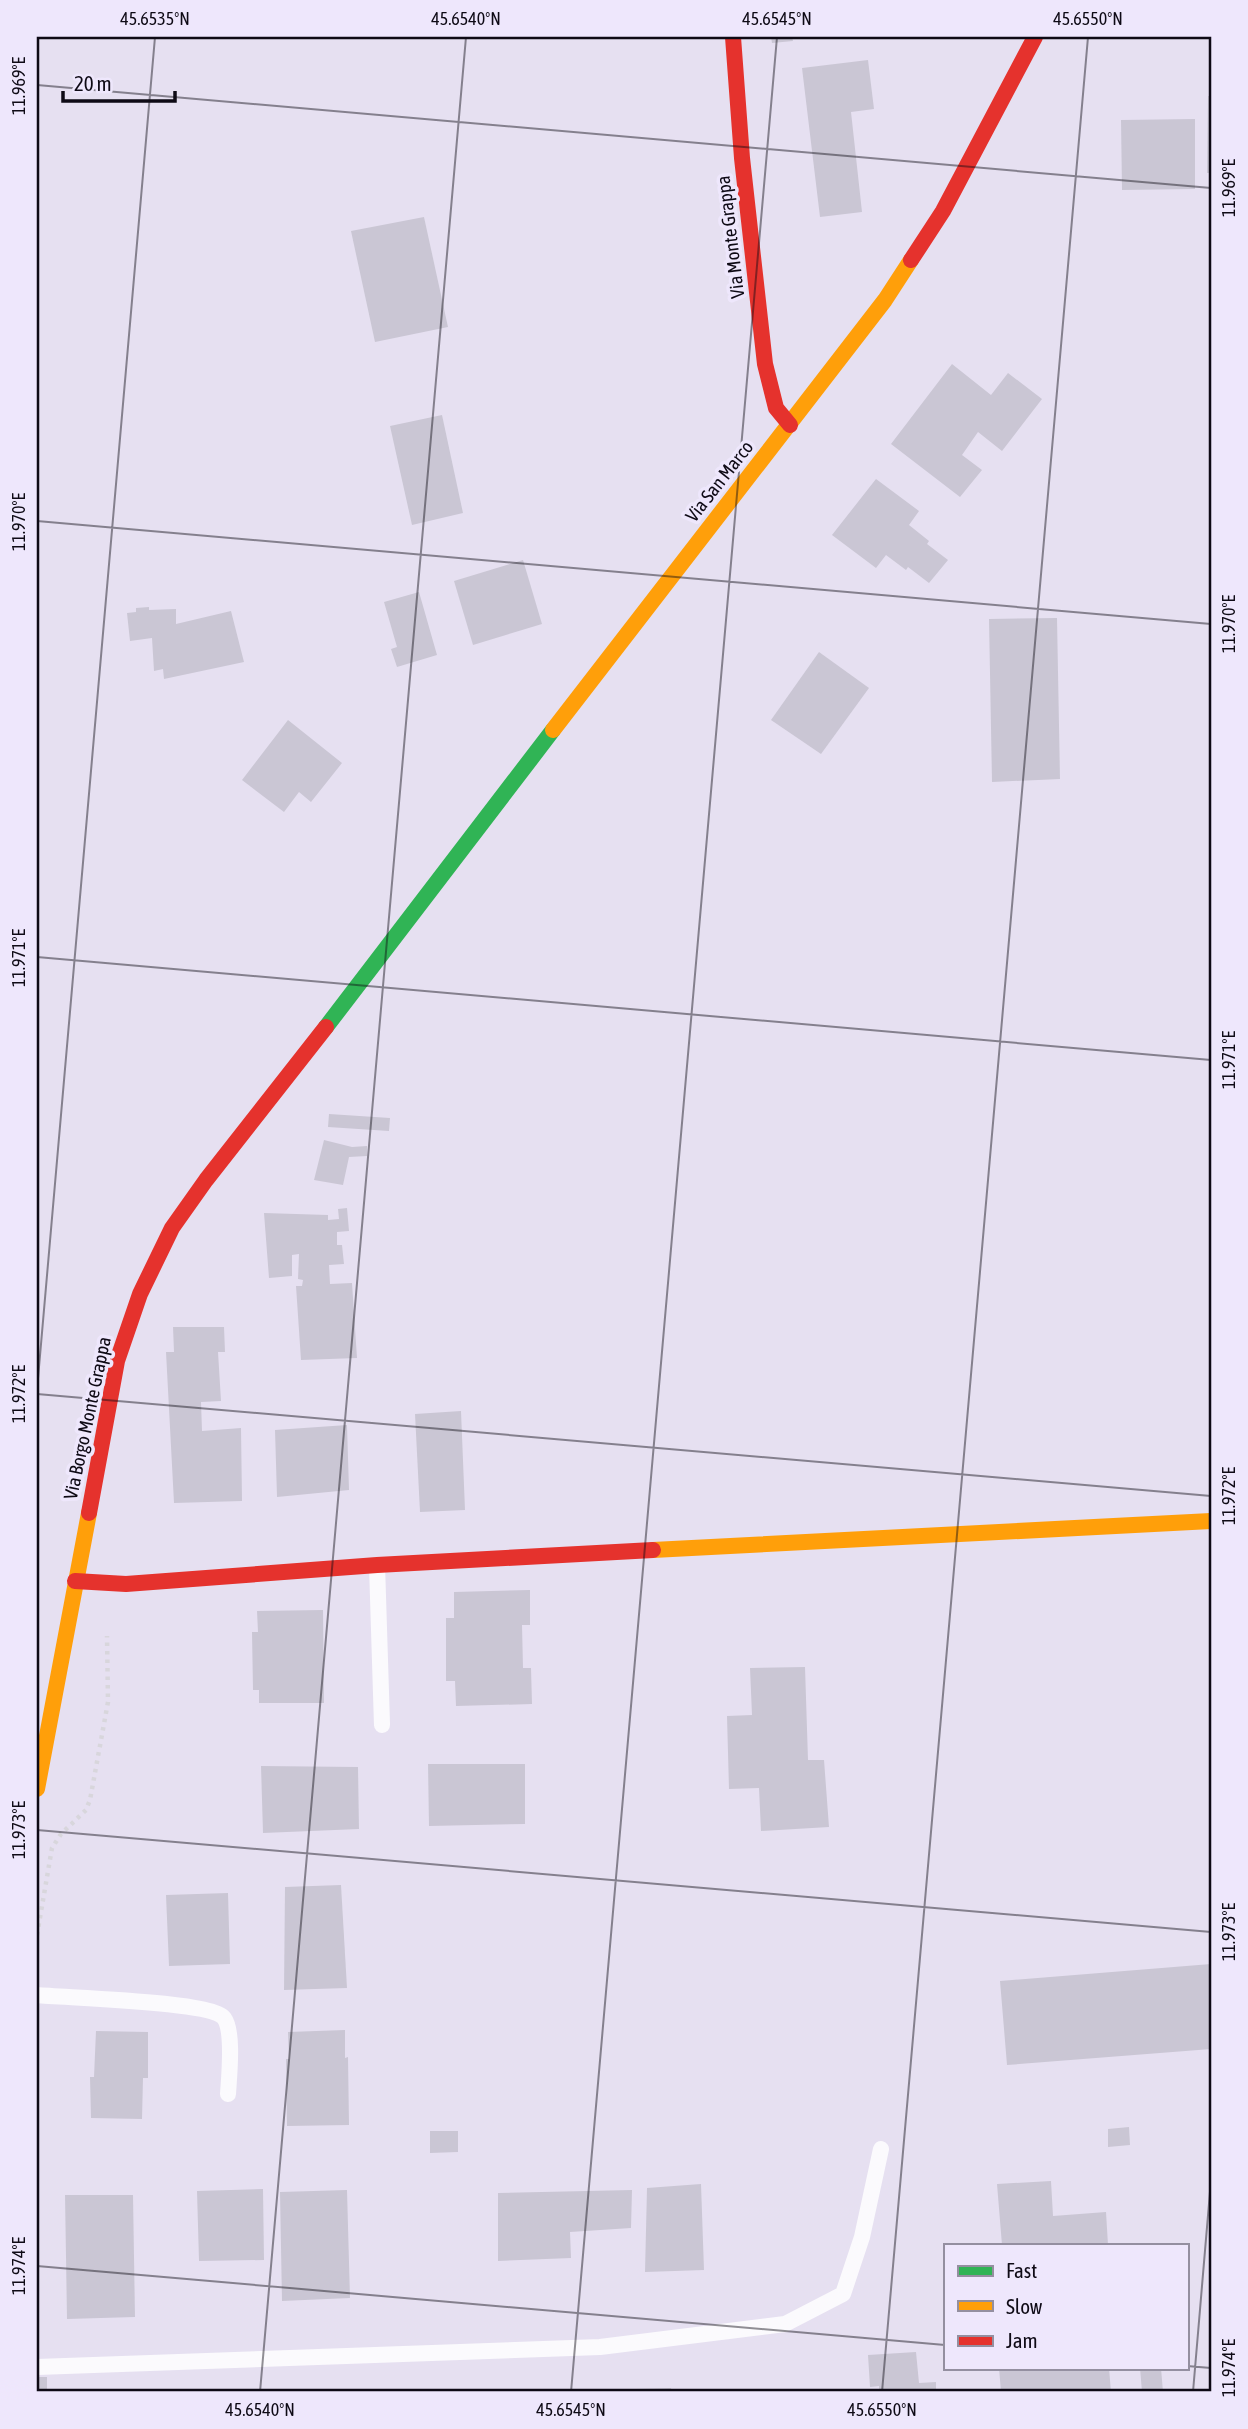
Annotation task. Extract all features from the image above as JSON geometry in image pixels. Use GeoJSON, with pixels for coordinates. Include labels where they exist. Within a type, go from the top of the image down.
{"type":"FeatureCollection","features":[{"type":"Feature","properties":{"kind":"street","name":"Via Monte Grappa"},"geometry":{"type":"LineString","coordinates":[[733,37],[742,158],[765,364],[775,405],[790,425]]}},
{"type":"Feature","properties":{"kind":"street","name":"Via San Marco"},"geometry":{"type":"LineString","coordinates":[[402,929],[885,300],[932,231],[1035,37]]}},
{"type":"Feature","properties":{"kind":"street","name":"Via Borgo Monte Grappa"},"geometry":{"type":"LineString","coordinates":[[37,1789],[117,1361],[140,1294],[172,1228],[206,1180],[402,929]]}},
{"type":"Feature","properties":{"kind":"street"},"geometry":{"type":"LineString","coordinates":[[75,1581],[126,1584],[377,1565],[1211,1521]]}},
{"type":"Feature","properties":{"kind":"lane"},"geometry":{"type":"LineString","coordinates":[[377,1565],[382,1726]]}},
{"type":"Feature","properties":{"kind":"lane"},"geometry":{"type":"LineString","coordinates":[[37,1995],[216,2011],[225,2019],[229,2031],[228,2094]]}},
{"type":"Feature","properties":{"kind":"lane"},"geometry":{"type":"LineString","coordinates":[[37,2367],[600,2347],[785,2324],[843,2294],[862,2237],[881,2148]]}},
{"type":"Feature","properties":{"kind":"path"},"geometry":{"type":"LineString","coordinates":[[37,1935],[52,1848],[61,1834],[86,1810],[90,1800],[108,1702],[107,1629]]}},
{"type":"Feature","properties":{"kind":"building"},"geometry":{"type":"Polygon","coordinates":[[[771,37],[792,37],[793,41],[772,43],[771,37]]]}},
{"type":"Feature","properties":{"kind":"building"},"geometry":{"type":"Polygon","coordinates":[[[868,60],[874,109],[851,112],[862,212],[820,217],[802,68],[868,60]]]}},
{"type":"Feature","properties":{"kind":"building"},"geometry":{"type":"Polygon","coordinates":[[[1208,96],[1211,96],[1211,173],[1207,173],[1208,96]]]}},
{"type":"Feature","properties":{"kind":"building"},"geometry":{"type":"Polygon","coordinates":[[[1195,119],[1195,189],[1122,190],[1121,120],[1195,119]]]}},
{"type":"Feature","properties":{"kind":"building"},"geometry":{"type":"Polygon","coordinates":[[[424,217],[448,327],[375,342],[351,231],[424,217]]]}},
{"type":"Feature","properties":{"kind":"building"},"geometry":{"type":"Polygon","coordinates":[[[952,364],[991,395],[1008,373],[1042,399],[1002,451],[978,432],[962,455],[982,470],[960,497],[891,444],[952,364]]]}},
{"type":"Feature","properties":{"kind":"building"},"geometry":{"type":"Polygon","coordinates":[[[442,415],[463,513],[412,525],[390,426],[442,415]]]}},
{"type":"Feature","properties":{"kind":"building"},"geometry":{"type":"Polygon","coordinates":[[[876,479],[919,511],[909,525],[929,541],[927,544],[948,560],[929,583],[886,555],[876,568],[832,535],[876,479]]]}},
{"type":"Feature","properties":{"kind":"building"},"geometry":{"type":"Polygon","coordinates":[[[523,560],[542,624],[473,645],[454,581],[523,560]]]}},
{"type":"Feature","properties":{"kind":"building"},"geometry":{"type":"Polygon","coordinates":[[[419,592],[437,655],[397,667],[391,649],[397,647],[384,602],[419,592]]]}},
{"type":"Feature","properties":{"kind":"building"},"geometry":{"type":"Polygon","coordinates":[[[149,607],[149,610],[176,609],[176,624],[231,611],[244,662],[164,679],[163,669],[154,671],[152,638],[130,641],[127,613],[136,612],[136,608],[149,607]]]}},
{"type":"Feature","properties":{"kind":"building"},"geometry":{"type":"Polygon","coordinates":[[[1057,618],[1060,779],[992,782],[989,619],[1057,618]]]}},
{"type":"Feature","properties":{"kind":"building"},"geometry":{"type":"Polygon","coordinates":[[[819,652],[869,688],[821,754],[771,720],[819,652]]]}},
{"type":"Feature","properties":{"kind":"building"},"geometry":{"type":"Polygon","coordinates":[[[288,720],[342,763],[311,802],[299,792],[284,812],[242,780],[288,720]]]}},
{"type":"Feature","properties":{"kind":"building"},"geometry":{"type":"Polygon","coordinates":[[[329,1114],[390,1118],[389,1131],[328,1127],[329,1114]]]}},
{"type":"Feature","properties":{"kind":"building"},"geometry":{"type":"Polygon","coordinates":[[[324,1140],[352,1147],[367,1146],[367,1156],[349,1157],[343,1185],[314,1180],[324,1140]]]}},
{"type":"Feature","properties":{"kind":"building"},"geometry":{"type":"Polygon","coordinates":[[[347,1208],[349,1231],[337,1232],[337,1245],[342,1245],[344,1264],[329,1265],[330,1284],[352,1283],[357,1358],[301,1360],[296,1286],[302,1286],[303,1280],[298,1279],[299,1254],[292,1255],[292,1276],[269,1278],[264,1213],[328,1215],[328,1220],[339,1219],[338,1209],[347,1208]]]}},
{"type":"Feature","properties":{"kind":"building"},"geometry":{"type":"Polygon","coordinates":[[[173,1327],[224,1327],[225,1352],[218,1352],[221,1401],[201,1402],[202,1431],[241,1428],[242,1501],[174,1503],[166,1352],[174,1352],[173,1327]]]}},
{"type":"Feature","properties":{"kind":"building"},"geometry":{"type":"Polygon","coordinates":[[[461,1411],[465,1510],[420,1512],[415,1414],[461,1411]]]}},
{"type":"Feature","properties":{"kind":"building"},"geometry":{"type":"Polygon","coordinates":[[[347,1425],[349,1490],[277,1497],[275,1430],[347,1425]]]}},
{"type":"Feature","properties":{"kind":"building"},"geometry":{"type":"Polygon","coordinates":[[[530,1590],[530,1625],[522,1625],[523,1668],[531,1668],[532,1704],[456,1706],[455,1681],[446,1681],[446,1618],[454,1618],[454,1592],[530,1590]]]}},
{"type":"Feature","properties":{"kind":"building"},"geometry":{"type":"Polygon","coordinates":[[[323,1610],[324,1703],[259,1703],[259,1690],[253,1690],[252,1632],[258,1632],[257,1611],[323,1610]]]}},
{"type":"Feature","properties":{"kind":"building"},"geometry":{"type":"Polygon","coordinates":[[[805,1667],[808,1760],[824,1760],[829,1827],[761,1831],[759,1788],[729,1789],[727,1716],[752,1715],[750,1668],[805,1667]]]}},
{"type":"Feature","properties":{"kind":"building"},"geometry":{"type":"Polygon","coordinates":[[[428,1764],[525,1764],[525,1824],[429,1826],[428,1764]]]}},
{"type":"Feature","properties":{"kind":"building"},"geometry":{"type":"Polygon","coordinates":[[[261,1766],[358,1767],[359,1829],[263,1833],[261,1766]]]}},
{"type":"Feature","properties":{"kind":"building"},"geometry":{"type":"Polygon","coordinates":[[[341,1885],[347,1988],[284,1990],[285,1887],[341,1885]]]}},
{"type":"Feature","properties":{"kind":"building"},"geometry":{"type":"Polygon","coordinates":[[[228,1893],[230,1964],[169,1966],[166,1895],[228,1893]]]}},
{"type":"Feature","properties":{"kind":"building"},"geometry":{"type":"Polygon","coordinates":[[[1211,1964],[1211,2049],[1007,2065],[1000,1981],[1211,1964]]]}},
{"type":"Feature","properties":{"kind":"building"},"geometry":{"type":"Polygon","coordinates":[[[345,2030],[349,2125],[287,2126],[288,2032],[345,2030]]]}},
{"type":"Feature","properties":{"kind":"building"},"geometry":{"type":"Polygon","coordinates":[[[96,2031],[148,2032],[148,2078],[143,2078],[142,2119],[91,2118],[90,2077],[94,2077],[96,2031]]]}},
{"type":"Feature","properties":{"kind":"building"},"geometry":{"type":"Polygon","coordinates":[[[1129,2127],[1130,2145],[1108,2147],[1108,2129],[1129,2127]]]}},
{"type":"Feature","properties":{"kind":"building"},"geometry":{"type":"Polygon","coordinates":[[[430,2131],[458,2131],[458,2152],[430,2153],[430,2131]]]}},
{"type":"Feature","properties":{"kind":"building"},"geometry":{"type":"Polygon","coordinates":[[[1051,2181],[1053,2216],[1106,2212],[1108,2244],[1002,2244],[997,2184],[1051,2181]]]}},
{"type":"Feature","properties":{"kind":"building"},"geometry":{"type":"Polygon","coordinates":[[[701,2184],[704,2270],[645,2272],[647,2188],[701,2184]]]}},
{"type":"Feature","properties":{"kind":"building"},"geometry":{"type":"Polygon","coordinates":[[[263,2189],[264,2260],[199,2261],[197,2191],[263,2189]]]}},
{"type":"Feature","properties":{"kind":"building"},"geometry":{"type":"Polygon","coordinates":[[[347,2190],[350,2298],[282,2301],[280,2192],[347,2190]]]}},
{"type":"Feature","properties":{"kind":"building"},"geometry":{"type":"Polygon","coordinates":[[[632,2190],[631,2228],[570,2232],[571,2258],[498,2261],[498,2193],[632,2190]]]}},
{"type":"Feature","properties":{"kind":"building"},"geometry":{"type":"Polygon","coordinates":[[[65,2195],[133,2195],[135,2317],[67,2319],[65,2195]]]}},
{"type":"Feature","properties":{"kind":"building"},"geometry":{"type":"Polygon","coordinates":[[[916,2352],[919,2383],[936,2382],[936,2392],[879,2392],[879,2386],[870,2387],[868,2355],[916,2352]]]}},
{"type":"Feature","properties":{"kind":"building"},"geometry":{"type":"Polygon","coordinates":[[[999,2370],[1109,2370],[1111,2392],[1001,2392],[999,2370]]]}},
{"type":"Feature","properties":{"kind":"building"},"geometry":{"type":"Polygon","coordinates":[[[1140,2370],[1161,2370],[1163,2392],[1142,2392],[1140,2370]]]}},
{"type":"Feature","properties":{"kind":"building"},"geometry":{"type":"Polygon","coordinates":[[[37,2377],[47,2377],[47,2391],[37,2391],[37,2377]]]}},
{"type":"Feature","properties":{"kind":"building"},"geometry":{"type":"Polygon","coordinates":[[[671,2388],[672,2392],[599,2392],[599,2390],[671,2388]]]}},
{"type":"Feature","properties":{"kind":"traffic: fast"},"geometry":{"type":"LineString","coordinates":[[326,1027],[553,730]]}},
{"type":"Feature","properties":{"kind":"traffic: slow"},"geometry":{"type":"LineString","coordinates":[[553,730],[885,300],[911,260]]}},
{"type":"Feature","properties":{"kind":"traffic: slow"},"geometry":{"type":"LineString","coordinates":[[37,1789],[89,1513]]}},
{"type":"Feature","properties":{"kind":"traffic: slow"},"geometry":{"type":"LineString","coordinates":[[653,1550],[1211,1521]]}},
{"type":"Feature","properties":{"kind":"traffic: jam"},"geometry":{"type":"LineString","coordinates":[[733,37],[742,158],[765,364],[776,408],[790,425]]}},
{"type":"Feature","properties":{"kind":"traffic: jam"},"geometry":{"type":"LineString","coordinates":[[911,260],[943,211],[1035,37]]}},
{"type":"Feature","properties":{"kind":"traffic: jam"},"geometry":{"type":"LineString","coordinates":[[89,1513],[117,1361],[140,1294],[172,1228],[206,1180],[326,1027]]}},
{"type":"Feature","properties":{"kind":"traffic: jam"},"geometry":{"type":"LineString","coordinates":[[75,1581],[126,1584],[377,1565],[653,1550]]}}]}
